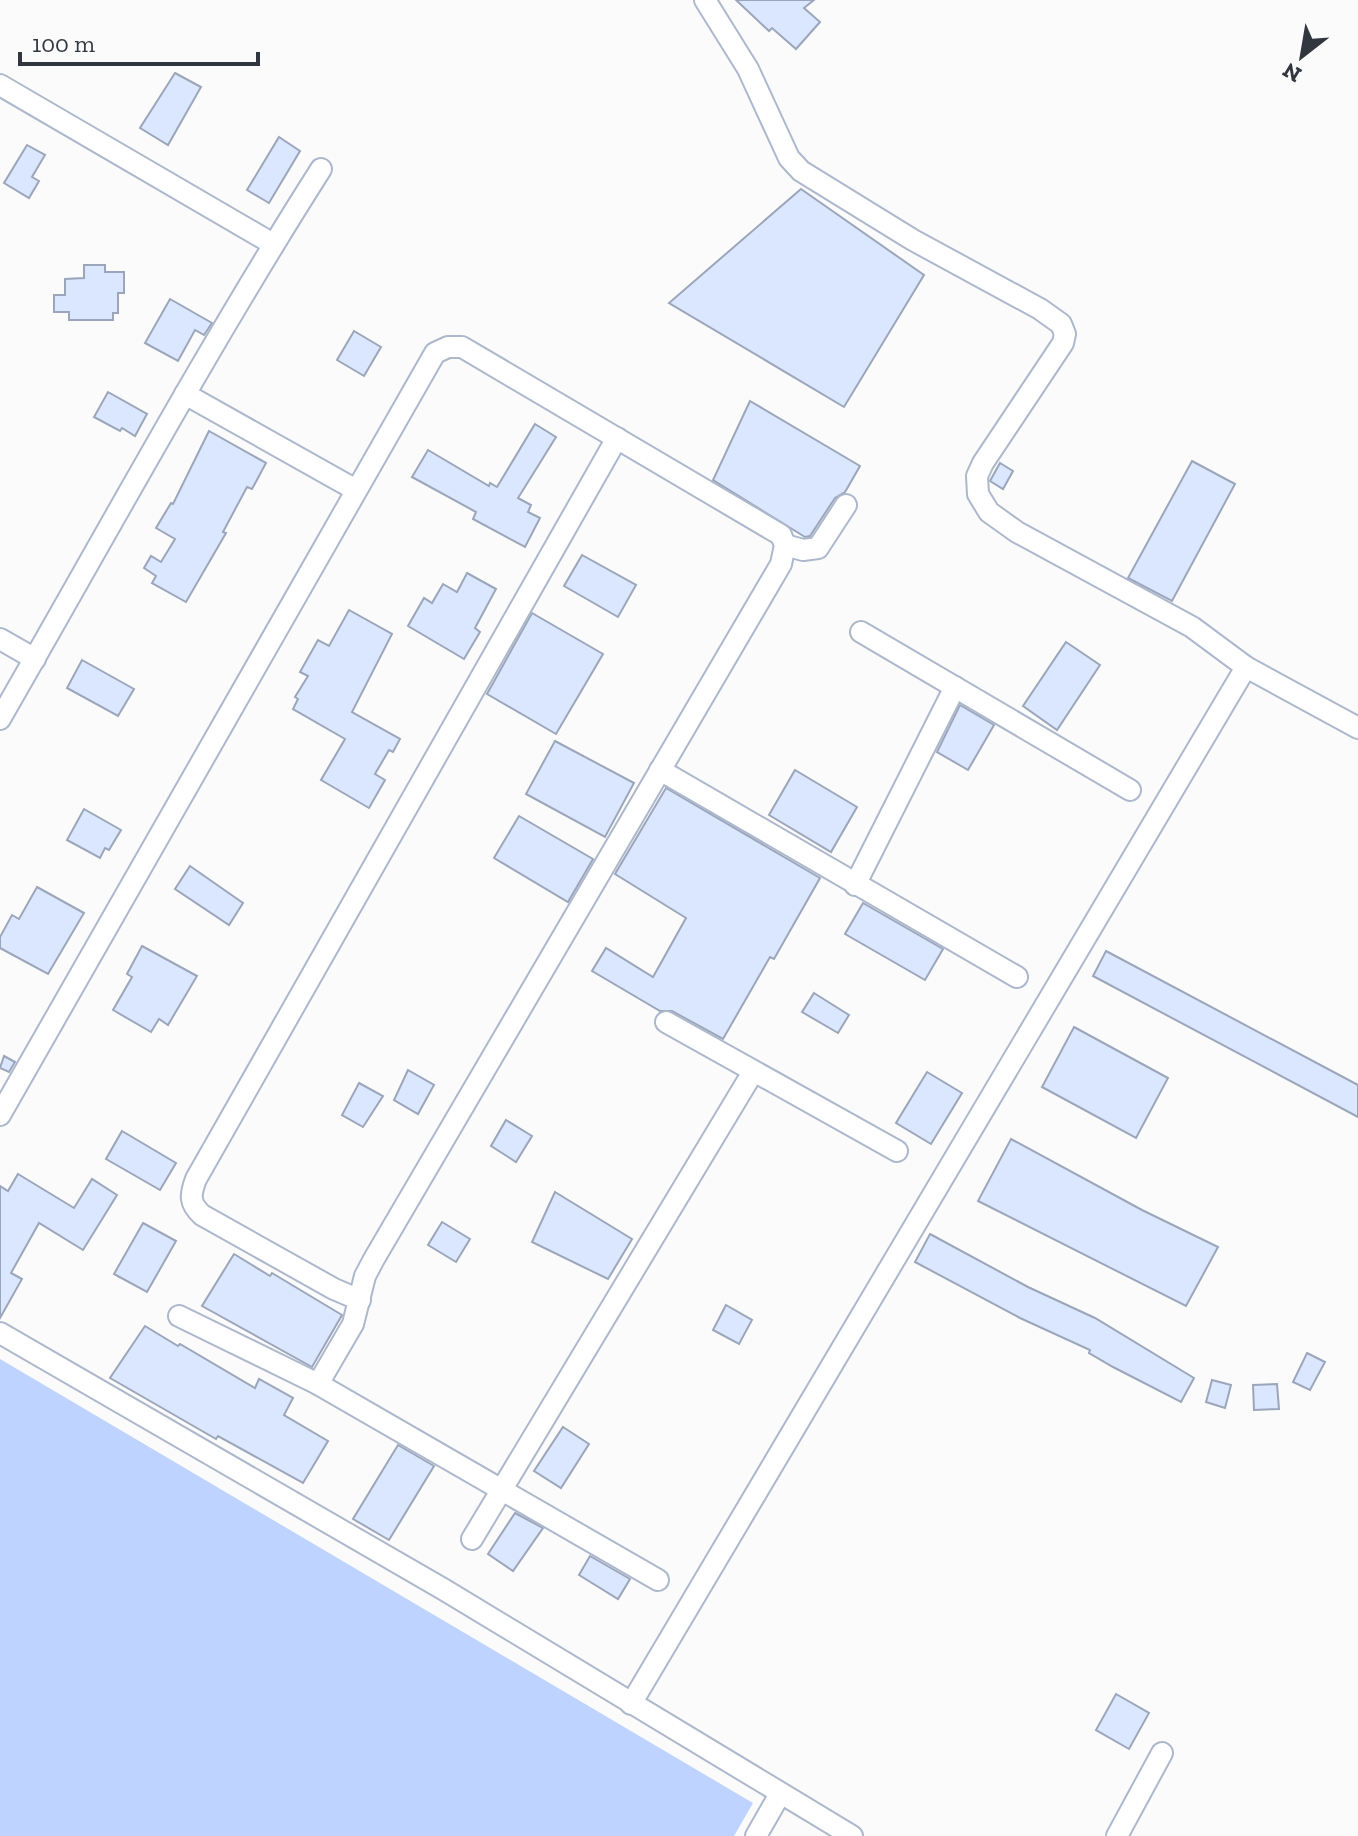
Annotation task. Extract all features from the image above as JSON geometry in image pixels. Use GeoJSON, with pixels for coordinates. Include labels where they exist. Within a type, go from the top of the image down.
{"type":"FeatureCollection","features":[{"type":"Feature","properties":{"kind":"street"},"geometry":{"type":"LineString","coordinates":[[705,0],[748,69],[789,158],[801,171],[913,240],[1040,309],[1061,324],[1065,334],[1063,343],[977,476],[978,494],[989,512],[1017,532],[1192,627],[1246,667],[1358,728]]}},
{"type":"Feature","properties":{"kind":"street"},"geometry":{"type":"LineString","coordinates":[[0,85],[273,244]]}},
{"type":"Feature","properties":{"kind":"street"},"geometry":{"type":"LineString","coordinates":[[0,719],[185,394],[321,169]]}},
{"type":"Feature","properties":{"kind":"street"},"geometry":{"type":"LineString","coordinates":[[0,1115],[435,353],[448,347],[462,347],[775,529],[785,545],[781,564],[374,1259],[365,1276],[353,1324],[318,1384]]}},
{"type":"Feature","properties":{"kind":"street"},"geometry":{"type":"LineString","coordinates":[[185,394],[356,490]]}},
{"type":"Feature","properties":{"kind":"street"},"geometry":{"type":"LineString","coordinates":[[360,1300],[334,1289],[202,1215],[192,1205],[190,1194],[617,438]]}},
{"type":"Feature","properties":{"kind":"street"},"geometry":{"type":"LineString","coordinates":[[785,545],[803,550],[818,548],[846,505]]}},
{"type":"Feature","properties":{"kind":"street"},"geometry":{"type":"LineString","coordinates":[[861,632],[1130,790]]}},
{"type":"Feature","properties":{"kind":"street"},"geometry":{"type":"LineString","coordinates":[[0,639],[35,659]]}},
{"type":"Feature","properties":{"kind":"street"},"geometry":{"type":"LineString","coordinates":[[631,1704],[1246,667]]}},
{"type":"Feature","properties":{"kind":"street"},"geometry":{"type":"LineString","coordinates":[[855,885],[955,687]]}},
{"type":"Feature","properties":{"kind":"street"},"geometry":{"type":"LineString","coordinates":[[660,770],[1017,977]]}},
{"type":"Feature","properties":{"kind":"street"},"geometry":{"type":"LineString","coordinates":[[666,1022],[897,1151]]}},
{"type":"Feature","properties":{"kind":"street"},"geometry":{"type":"LineString","coordinates":[[472,1539],[753,1072]]}},
{"type":"Feature","properties":{"kind":"street"},"geometry":{"type":"LineString","coordinates":[[179,1316],[318,1384],[658,1580]]}},
{"type":"Feature","properties":{"kind":"street"},"geometry":{"type":"LineString","coordinates":[[0,1333],[443,1589],[852,1836]]}},
{"type":"Feature","properties":{"kind":"street"},"geometry":{"type":"LineString","coordinates":[[1117,1836],[1162,1753]]}},
{"type":"Feature","properties":{"kind":"street"},"geometry":{"type":"LineString","coordinates":[[756,1836],[780,1794]]}},
{"type":"Feature","properties":{"kind":"shaded area"},"geometry":{"type":"Polygon","coordinates":[[[0,1359],[753,1803],[734,1836],[0,1836],[0,1359]]]}},
{"type":"Feature","properties":{"kind":"building"},"geometry":{"type":"Polygon","coordinates":[[[736,0],[814,0],[804,8],[820,22],[796,49],[772,28],[769,31],[736,0]]]}},
{"type":"Feature","properties":{"kind":"building"},"geometry":{"type":"Polygon","coordinates":[[[175,73],[201,87],[168,145],[140,128],[175,73]]]}},
{"type":"Feature","properties":{"kind":"building"},"geometry":{"type":"Polygon","coordinates":[[[279,137],[300,151],[269,203],[247,190],[279,137]]]}},
{"type":"Feature","properties":{"kind":"building"},"geometry":{"type":"Polygon","coordinates":[[[27,145],[45,155],[32,177],[39,181],[29,198],[4,183],[27,145]]]}},
{"type":"Feature","properties":{"kind":"building"},"geometry":{"type":"Polygon","coordinates":[[[801,189],[924,275],[844,407],[669,303],[801,189]]]}},
{"type":"Feature","properties":{"kind":"building"},"geometry":{"type":"Polygon","coordinates":[[[84,265],[105,265],[105,272],[124,272],[124,293],[118,293],[118,313],[113,313],[113,320],[69,320],[69,312],[54,312],[54,295],[65,295],[65,279],[84,278],[84,265]]]}},
{"type":"Feature","properties":{"kind":"building"},"geometry":{"type":"Polygon","coordinates":[[[170,299],[212,323],[204,335],[195,330],[178,361],[145,343],[170,299]]]}},
{"type":"Feature","properties":{"kind":"building"},"geometry":{"type":"Polygon","coordinates":[[[354,331],[381,347],[364,376],[337,360],[354,331]]]}},
{"type":"Feature","properties":{"kind":"building"},"geometry":{"type":"Polygon","coordinates":[[[108,392],[147,414],[135,436],[94,417],[108,392]]]}},
{"type":"Feature","properties":{"kind":"building"},"geometry":{"type":"Polygon","coordinates":[[[750,401],[860,466],[845,492],[835,498],[810,536],[805,537],[713,480],[750,401]]]}},
{"type":"Feature","properties":{"kind":"building"},"geometry":{"type":"Polygon","coordinates":[[[535,424],[556,437],[518,498],[531,505],[528,512],[540,518],[525,547],[473,519],[476,512],[412,477],[428,450],[489,486],[490,483],[497,487],[535,424]]]}},
{"type":"Feature","properties":{"kind":"building"},"geometry":{"type":"Polygon","coordinates":[[[209,431],[266,463],[252,489],[247,487],[223,532],[226,533],[186,602],[152,583],[156,576],[144,568],[151,556],[161,562],[175,539],[156,528],[173,504],[209,431]]]}},
{"type":"Feature","properties":{"kind":"building"},"geometry":{"type":"Polygon","coordinates":[[[1192,461],[1235,484],[1172,601],[1128,578],[1192,461]]]}},
{"type":"Feature","properties":{"kind":"building"},"geometry":{"type":"Polygon","coordinates":[[[1000,463],[1013,471],[1003,489],[990,481],[1000,463]]]}},
{"type":"Feature","properties":{"kind":"building"},"geometry":{"type":"Polygon","coordinates":[[[582,555],[636,585],[618,617],[564,586],[582,555]]]}},
{"type":"Feature","properties":{"kind":"building"},"geometry":{"type":"Polygon","coordinates":[[[467,573],[496,589],[475,628],[480,632],[464,659],[408,626],[424,598],[432,603],[443,584],[457,592],[467,573]]]}},
{"type":"Feature","properties":{"kind":"building"},"geometry":{"type":"Polygon","coordinates":[[[349,610],[392,634],[352,712],[400,739],[393,752],[389,750],[375,774],[385,780],[369,808],[321,780],[345,739],[293,709],[298,699],[295,697],[308,676],[300,672],[318,640],[329,646],[349,610]]]}},
{"type":"Feature","properties":{"kind":"building"},"geometry":{"type":"Polygon","coordinates":[[[532,613],[603,654],[556,734],[487,694],[532,613]]]}},
{"type":"Feature","properties":{"kind":"building"},"geometry":{"type":"Polygon","coordinates":[[[1066,642],[1100,665],[1057,730],[1023,706],[1066,642]]]}},
{"type":"Feature","properties":{"kind":"building"},"geometry":{"type":"Polygon","coordinates":[[[82,660],[134,689],[118,716],[67,688],[82,660]]]}},
{"type":"Feature","properties":{"kind":"building"},"geometry":{"type":"Polygon","coordinates":[[[960,705],[994,725],[968,770],[937,752],[960,705]]]}},
{"type":"Feature","properties":{"kind":"building"},"geometry":{"type":"Polygon","coordinates":[[[555,741],[634,783],[605,837],[526,794],[555,741]]]}},
{"type":"Feature","properties":{"kind":"building"},"geometry":{"type":"Polygon","coordinates":[[[795,770],[857,807],[831,852],[769,815],[795,770]]]}},
{"type":"Feature","properties":{"kind":"building"},"geometry":{"type":"Polygon","coordinates":[[[666,788],[820,878],[723,1039],[672,1011],[660,1011],[592,971],[606,948],[653,977],[686,918],[615,874],[666,788]]]}},
{"type":"Feature","properties":{"kind":"building"},"geometry":{"type":"Polygon","coordinates":[[[84,809],[121,830],[100,858],[67,840],[84,809]]]}},
{"type":"Feature","properties":{"kind":"building"},"geometry":{"type":"Polygon","coordinates":[[[519,816],[593,859],[568,902],[494,858],[519,816]]]}},
{"type":"Feature","properties":{"kind":"building"},"geometry":{"type":"Polygon","coordinates":[[[190,866],[243,903],[229,925],[175,889],[190,866]]]}},
{"type":"Feature","properties":{"kind":"building"},"geometry":{"type":"Polygon","coordinates":[[[37,887],[84,913],[48,974],[0,948],[0,937],[12,915],[19,919],[37,887]]]}},
{"type":"Feature","properties":{"kind":"building"},"geometry":{"type":"Polygon","coordinates":[[[863,903],[943,949],[925,980],[845,934],[863,903]]]}},
{"type":"Feature","properties":{"kind":"building"},"geometry":{"type":"Polygon","coordinates":[[[142,946],[197,976],[168,1025],[159,1019],[151,1032],[113,1010],[132,977],[127,974],[142,946]]]}},
{"type":"Feature","properties":{"kind":"building"},"geometry":{"type":"Polygon","coordinates":[[[1106,951],[1358,1085],[1358,1117],[1093,976],[1106,951]]]}},
{"type":"Feature","properties":{"kind":"building"},"geometry":{"type":"Polygon","coordinates":[[[814,993],[849,1015],[838,1033],[802,1012],[814,993]]]}},
{"type":"Feature","properties":{"kind":"building"},"geometry":{"type":"Polygon","coordinates":[[[1074,1027],[1168,1078],[1136,1138],[1042,1087],[1074,1027]]]}},
{"type":"Feature","properties":{"kind":"building"},"geometry":{"type":"Polygon","coordinates":[[[4,1056],[15,1062],[9,1072],[0,1068],[4,1056]]]}},
{"type":"Feature","properties":{"kind":"building"},"geometry":{"type":"Polygon","coordinates":[[[408,1070],[434,1085],[418,1114],[394,1100],[408,1070]]]}},
{"type":"Feature","properties":{"kind":"building"},"geometry":{"type":"Polygon","coordinates":[[[927,1072],[962,1093],[931,1144],[896,1123],[927,1072]]]}},
{"type":"Feature","properties":{"kind":"building"},"geometry":{"type":"Polygon","coordinates":[[[359,1083],[383,1096],[363,1127],[342,1115],[359,1083]]]}},
{"type":"Feature","properties":{"kind":"building"},"geometry":{"type":"Polygon","coordinates":[[[506,1120],[532,1136],[516,1162],[491,1146],[506,1120]]]}},
{"type":"Feature","properties":{"kind":"building"},"geometry":{"type":"Polygon","coordinates":[[[122,1131],[176,1163],[160,1190],[106,1159],[122,1131]]]}},
{"type":"Feature","properties":{"kind":"building"},"geometry":{"type":"Polygon","coordinates":[[[1011,1139],[1218,1247],[1186,1306],[978,1201],[1011,1139]]]}},
{"type":"Feature","properties":{"kind":"building"},"geometry":{"type":"Polygon","coordinates":[[[18,1174],[74,1208],[92,1179],[117,1195],[83,1250],[39,1223],[11,1273],[22,1279],[0,1318],[0,1186],[8,1191],[18,1174]]]}},
{"type":"Feature","properties":{"kind":"building"},"geometry":{"type":"Polygon","coordinates":[[[555,1192],[632,1239],[608,1279],[532,1242],[555,1192]]]}},
{"type":"Feature","properties":{"kind":"building"},"geometry":{"type":"Polygon","coordinates":[[[442,1222],[470,1239],[456,1262],[428,1245],[442,1222]]]}},
{"type":"Feature","properties":{"kind":"building"},"geometry":{"type":"Polygon","coordinates":[[[143,1223],[176,1241],[147,1292],[114,1274],[143,1223]]]}},
{"type":"Feature","properties":{"kind":"building"},"geometry":{"type":"Polygon","coordinates":[[[930,1234],[1028,1287],[1095,1318],[1194,1378],[1181,1402],[1113,1367],[1089,1353],[1090,1350],[1020,1318],[915,1262],[930,1234]]]}},
{"type":"Feature","properties":{"kind":"building"},"geometry":{"type":"Polygon","coordinates":[[[234,1254],[342,1315],[312,1367],[202,1306],[234,1254]]]}},
{"type":"Feature","properties":{"kind":"building"},"geometry":{"type":"Polygon","coordinates":[[[726,1305],[752,1320],[739,1344],[713,1330],[726,1305]]]}},
{"type":"Feature","properties":{"kind":"building"},"geometry":{"type":"Polygon","coordinates":[[[145,1326],[255,1388],[259,1379],[293,1398],[284,1415],[328,1441],[303,1483],[218,1436],[216,1439],[110,1378],[145,1326]]]}},
{"type":"Feature","properties":{"kind":"building"},"geometry":{"type":"Polygon","coordinates":[[[1307,1353],[1325,1362],[1310,1390],[1293,1382],[1307,1353]]]}},
{"type":"Feature","properties":{"kind":"building"},"geometry":{"type":"Polygon","coordinates":[[[1212,1380],[1231,1385],[1225,1408],[1206,1402],[1212,1380]]]}},
{"type":"Feature","properties":{"kind":"building"},"geometry":{"type":"Polygon","coordinates":[[[1277,1384],[1279,1409],[1254,1410],[1253,1385],[1277,1384]]]}},
{"type":"Feature","properties":{"kind":"building"},"geometry":{"type":"Polygon","coordinates":[[[563,1427],[589,1444],[561,1488],[534,1471],[563,1427]]]}},
{"type":"Feature","properties":{"kind":"building"},"geometry":{"type":"Polygon","coordinates":[[[398,1445],[434,1466],[389,1540],[353,1519],[398,1445]]]}},
{"type":"Feature","properties":{"kind":"building"},"geometry":{"type":"Polygon","coordinates":[[[515,1513],[543,1528],[513,1571],[488,1554],[515,1513]]]}},
{"type":"Feature","properties":{"kind":"building"},"geometry":{"type":"Polygon","coordinates":[[[590,1556],[630,1579],[618,1599],[579,1575],[590,1556]]]}},
{"type":"Feature","properties":{"kind":"building"},"geometry":{"type":"Polygon","coordinates":[[[1116,1694],[1149,1713],[1129,1749],[1096,1730],[1116,1694]]]}}]}
